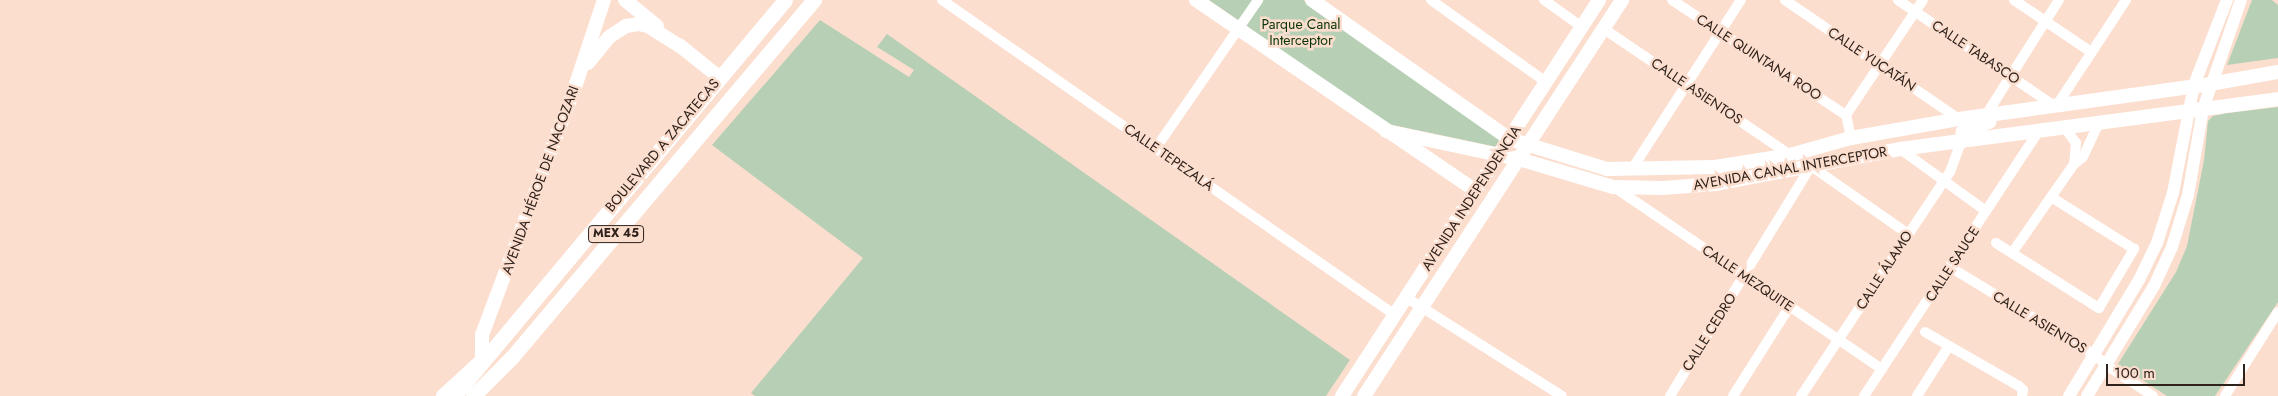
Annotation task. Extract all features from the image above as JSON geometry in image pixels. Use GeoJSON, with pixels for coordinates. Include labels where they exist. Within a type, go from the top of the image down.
{"type":"FeatureCollection","features":[{"type":"Feature","properties":{"kind":"main road","name":"AVENIDA HÉROE DE NACOZARI"},"geometry":{"type":"LineString","coordinates":[[482,360],[482,334],[576,84],[604,0]]}},
{"type":"Feature","properties":{"kind":"main road"},"geometry":{"type":"LineString","coordinates":[[625,0],[719,77],[723,94],[720,110]]}},
{"type":"Feature","properties":{"kind":"main road"},"geometry":{"type":"LineString","coordinates":[[639,0],[664,32]]}},
{"type":"Feature","properties":{"kind":"main road","name":"BOULEVARD A ZACATECAS"},"geometry":{"type":"LineString","coordinates":[[454,396],[482,360],[785,0]]}},
{"type":"Feature","properties":{"kind":"main road","name":"BOULEVARD A ZACATECAS"},"geometry":{"type":"LineString","coordinates":[[484,396],[512,357],[814,0]]}},
{"type":"Feature","properties":{"kind":"main road","name":"AVENIDA CANAL INTERCEPTOR"},"geometry":{"type":"LineString","coordinates":[[1196,0],[1386,131],[1519,159],[1612,187],[1663,188],[1715,184],[1900,149],[2278,99]]}},
{"type":"Feature","properties":{"kind":"main road","name":"AVENIDA CANAL INTERCEPTOR"},"geometry":{"type":"LineString","coordinates":[[1312,0],[1510,140],[1607,168],[1715,167],[1790,155],[1851,138],[1941,122],[2210,84],[2278,72]]}},
{"type":"Feature","properties":{"kind":"main road","name":"AVENIDA INDEPENDENCIA"},"geometry":{"type":"LineString","coordinates":[[1342,396],[1510,140],[1599,0]]}},
{"type":"Feature","properties":{"kind":"main road","name":"AVENIDA INDEPENDENCIA"},"geometry":{"type":"LineString","coordinates":[[1364,396],[1622,0]]}},
{"type":"Feature","properties":{"kind":"main road"},"geometry":{"type":"LineString","coordinates":[[576,84],[600,46],[617,30],[626,26],[648,26],[686,50]]}},
{"type":"Feature","properties":{"kind":"main road"},"geometry":{"type":"LineString","coordinates":[[1961,142],[1962,131],[2005,118],[2024,109]]}},
{"type":"Feature","properties":{"kind":"main road"},"geometry":{"type":"LineString","coordinates":[[1900,149],[1942,134],[1945,130],[1941,122]]}},
{"type":"Feature","properties":{"kind":"main road"},"geometry":{"type":"LineString","coordinates":[[1386,131],[1476,191]]}},
{"type":"Feature","properties":{"kind":"main road","name":"BOULEVARD A ZACATECAS"},"geometry":{"type":"LineString","coordinates":[[473,396],[512,357]]}},
{"type":"Feature","properties":{"kind":"main road","name":"BOULEVARD A ZACATECAS"},"geometry":{"type":"LineString","coordinates":[[443,396],[482,360]]}},
{"type":"Feature","properties":{"kind":"street","name":"CALLE TEPEZALÁ"},"geometry":{"type":"LineString","coordinates":[[942,0],[1395,315]]}},
{"type":"Feature","properties":{"kind":"street"},"geometry":{"type":"LineString","coordinates":[[1156,148],[1258,0]]}},
{"type":"Feature","properties":{"kind":"street"},"geometry":{"type":"LineString","coordinates":[[1431,0],[1546,82]]}},
{"type":"Feature","properties":{"kind":"street"},"geometry":{"type":"LineString","coordinates":[[1544,0],[1582,27]]}},
{"type":"Feature","properties":{"kind":"street","name":"CALLE QUINTANA ROO"},"geometry":{"type":"LineString","coordinates":[[1672,0],[1846,115]]}},
{"type":"Feature","properties":{"kind":"street"},"geometry":{"type":"LineString","coordinates":[[1632,169],[1741,0]]}},
{"type":"Feature","properties":{"kind":"street","name":"CALLE YUCATÁN"},"geometry":{"type":"LineString","coordinates":[[1785,0],[1959,119]]}},
{"type":"Feature","properties":{"kind":"street","name":"CALLE TABASCO"},"geometry":{"type":"LineString","coordinates":[[1898,0],[2055,105]]}},
{"type":"Feature","properties":{"kind":"street"},"geometry":{"type":"LineString","coordinates":[[1851,138],[1846,115],[1923,0]]}},
{"type":"Feature","properties":{"kind":"street"},"geometry":{"type":"LineString","coordinates":[[2014,0],[2091,52]]}},
{"type":"Feature","properties":{"kind":"street"},"geometry":{"type":"LineString","coordinates":[[1986,115],[2059,0]]}},
{"type":"Feature","properties":{"kind":"street"},"geometry":{"type":"LineString","coordinates":[[2055,105],[2126,0]]}},
{"type":"Feature","properties":{"kind":"street"},"geometry":{"type":"LineString","coordinates":[[2068,395],[2095,355],[2140,280],[2157,242],[2173,192],[2187,111],[2194,85],[2227,0]]}},
{"type":"Feature","properties":{"kind":"street"},"geometry":{"type":"LineString","coordinates":[[2087,396],[2154,286],[2172,247],[2188,195],[2203,109],[2210,84],[2241,0]]}},
{"type":"Feature","properties":{"kind":"street","name":"CALLE ASIENTOS"},"geometry":{"type":"LineString","coordinates":[[1604,28],[1790,155]]}},
{"type":"Feature","properties":{"kind":"street"},"geometry":{"type":"LineString","coordinates":[[2012,253],[2074,164],[2083,157],[2099,123]]}},
{"type":"Feature","properties":{"kind":"street"},"geometry":{"type":"LineString","coordinates":[[2065,128],[2076,143],[2074,164]]}},
{"type":"Feature","properties":{"kind":"street","name":"CALLE SAUCE"},"geometry":{"type":"LineString","coordinates":[[1864,396],[2039,131]]}},
{"type":"Feature","properties":{"kind":"street","name":"CALLE ÁLAMO"},"geometry":{"type":"LineString","coordinates":[[1801,396],[1944,180],[1954,164],[1961,142]]}},
{"type":"Feature","properties":{"kind":"street"},"geometry":{"type":"LineString","coordinates":[[1900,149],[1986,211]]}},
{"type":"Feature","properties":{"kind":"street"},"geometry":{"type":"LineString","coordinates":[[1811,166],[1908,234]]}},
{"type":"Feature","properties":{"kind":"street","name":"CALLE CEDRO"},"geometry":{"type":"LineString","coordinates":[[1670,396],[1811,166]]}},
{"type":"Feature","properties":{"kind":"street","name":"CALLE MEZQUITE"},"geometry":{"type":"LineString","coordinates":[[1612,187],[1882,369]]}},
{"type":"Feature","properties":{"kind":"street"},"geometry":{"type":"LineString","coordinates":[[1996,243],[2099,308],[2134,249],[2051,197]]}},
{"type":"Feature","properties":{"kind":"street","name":"CALLE ASIENTOS"},"geometry":{"type":"LineString","coordinates":[[1950,267],[2095,355],[2106,365],[2153,396]]}},
{"type":"Feature","properties":{"kind":"street"},"geometry":{"type":"LineString","coordinates":[[1407,298],[1562,396]]}},
{"type":"Feature","properties":{"kind":"street"},"geometry":{"type":"LineString","coordinates":[[1733,396],[1790,306]]}},
{"type":"Feature","properties":{"kind":"street"},"geometry":{"type":"LineString","coordinates":[[2225,396],[2278,312]]}},
{"type":"Feature","properties":{"kind":"street"},"geometry":{"type":"LineString","coordinates":[[1925,332],[2019,386],[2023,390],[2022,396]]}},
{"type":"Feature","properties":{"kind":"street"},"geometry":{"type":"LineString","coordinates":[[1917,396],[1949,346]]}},
{"type":"Feature","properties":{"kind":"green space","name":"Parque Canal Interceptor"},"geometry":{"type":"Polygon","coordinates":[[[1209,0],[1303,0],[1500,136],[1497,147],[1388,124],[1209,0]]]}},
{"type":"Feature","properties":{"kind":"green space"},"geometry":{"type":"Polygon","coordinates":[[[2252,0],[2272,0],[2278,5],[2278,58],[2227,65],[2252,0]]]}},
{"type":"Feature","properties":{"kind":"green space"},"geometry":{"type":"Polygon","coordinates":[[[820,20],[909,77],[914,70],[877,47],[887,34],[1350,360],[1326,396],[755,396],[751,393],[863,258],[712,145],[820,20]]]}},
{"type":"Feature","properties":{"kind":"green space"},"geometry":{"type":"Polygon","coordinates":[[[2278,107],[2278,302],[2215,396],[2167,396],[2118,364],[2176,272],[2187,246],[2204,160],[2208,121],[2213,116],[2228,113],[2278,107]]]}}]}
